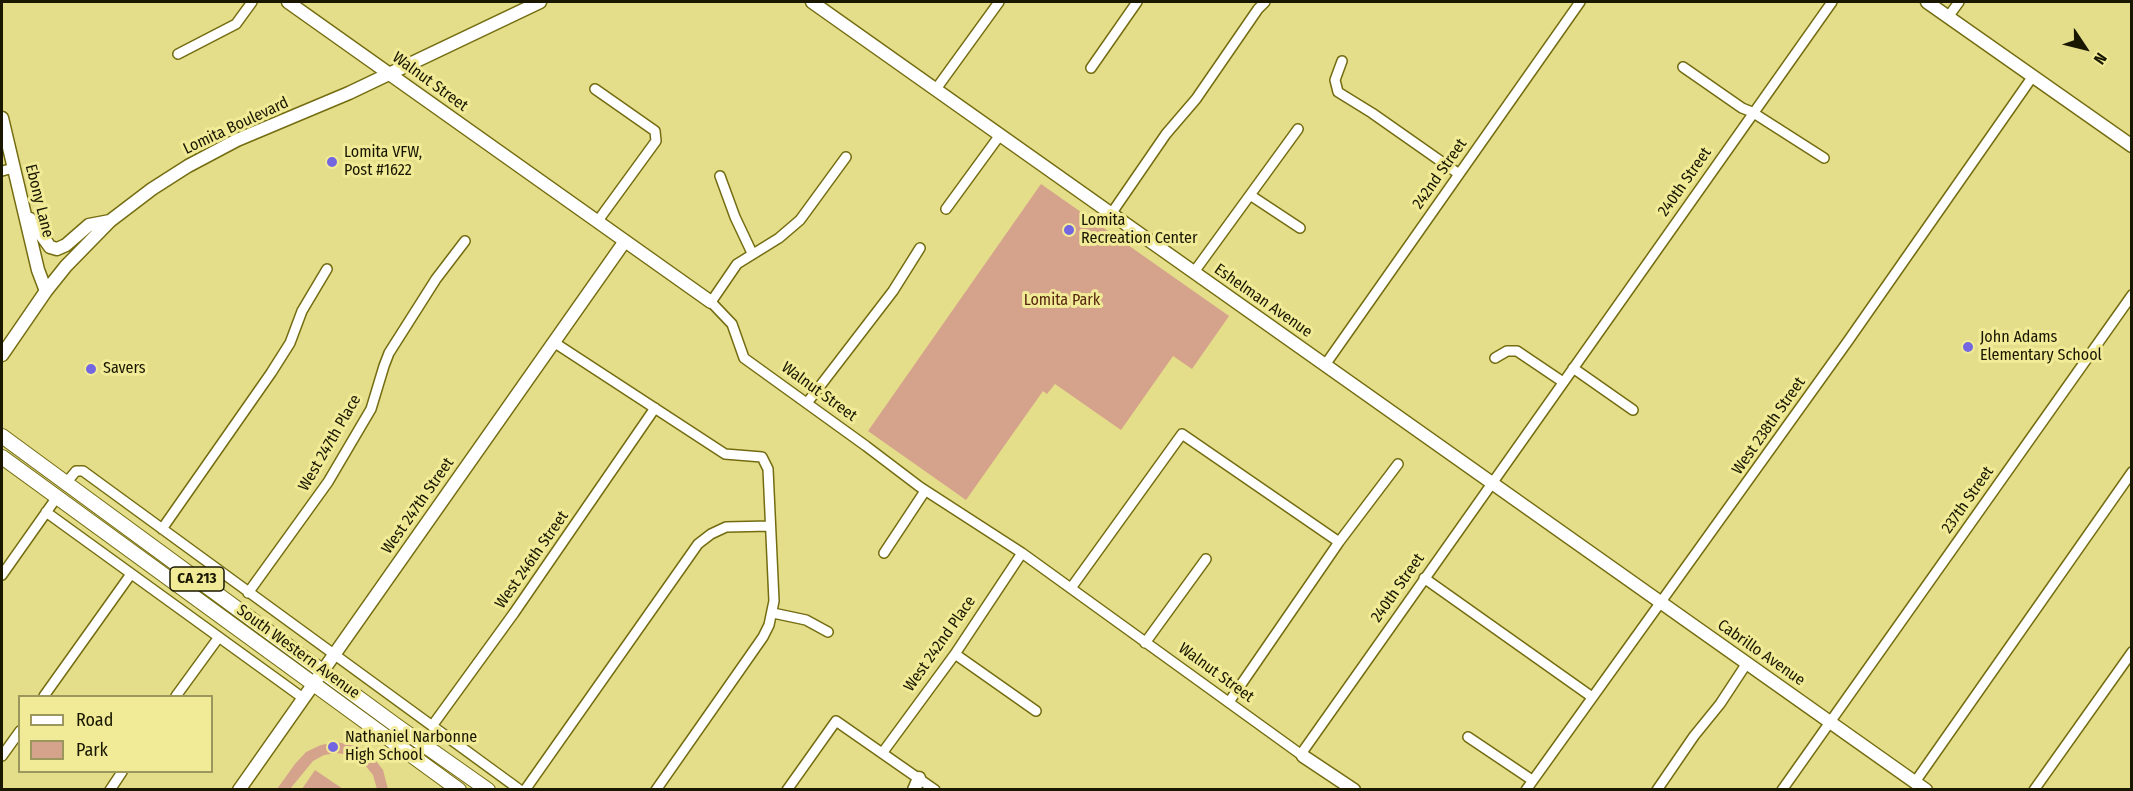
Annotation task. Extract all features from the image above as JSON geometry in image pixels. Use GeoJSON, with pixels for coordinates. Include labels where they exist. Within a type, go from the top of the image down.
{"type":"FeatureCollection","features":[{"type":"Feature","properties":{"kind":"main road","name":"South Western Avenue"},"geometry":{"type":"LineString","coordinates":[[2,436],[488,789]]}},
{"type":"Feature","properties":{"kind":"main road","name":"South Western Avenue"},"geometry":{"type":"LineString","coordinates":[[2,457],[459,789]]}},
{"type":"Feature","properties":{"kind":"street"},"geometry":{"type":"LineString","coordinates":[[178,54],[236,24],[252,2]]}},
{"type":"Feature","properties":{"kind":"street","name":"Walnut Street"},"geometry":{"type":"LineString","coordinates":[[288,2],[711,302],[732,324],[744,358],[925,491],[1022,553],[1302,755],[1354,789]]}},
{"type":"Feature","properties":{"kind":"street","name":"Lomita Boulevard"},"geometry":{"type":"LineString","coordinates":[[2,355],[66,266],[110,221],[152,189],[237,140],[349,93],[540,2]]}},
{"type":"Feature","properties":{"kind":"street","name":"Eshelman Avenue"},"geometry":{"type":"LineString","coordinates":[[812,2],[1578,544]]}},
{"type":"Feature","properties":{"kind":"street"},"geometry":{"type":"LineString","coordinates":[[936,89],[999,2]]}},
{"type":"Feature","properties":{"kind":"street"},"geometry":{"type":"LineString","coordinates":[[1091,68],[1137,2]]}},
{"type":"Feature","properties":{"kind":"street"},"geometry":{"type":"LineString","coordinates":[[1111,213],[1166,134],[1197,99],[1265,2]]}},
{"type":"Feature","properties":{"kind":"street","name":"242nd Street"},"geometry":{"type":"LineString","coordinates":[[1325,364],[1580,2]]}},
{"type":"Feature","properties":{"kind":"street","name":"240th Street"},"geometry":{"type":"LineString","coordinates":[[1302,755],[1424,578],[1832,2]]}},
{"type":"Feature","properties":{"kind":"street"},"geometry":{"type":"LineString","coordinates":[[1927,2],[2132,146]]}},
{"type":"Feature","properties":{"kind":"street"},"geometry":{"type":"LineString","coordinates":[[1948,17],[1959,2]]}},
{"type":"Feature","properties":{"kind":"street"},"geometry":{"type":"LineString","coordinates":[[1342,61],[1335,80],[1338,92],[1459,174]]}},
{"type":"Feature","properties":{"kind":"street"},"geometry":{"type":"LineString","coordinates":[[1683,66],[1742,108],[1824,158]]}},
{"type":"Feature","properties":{"kind":"street","name":"West 238th Street"},"geometry":{"type":"LineString","coordinates":[[1526,789],[1662,603],[2033,76]]}},
{"type":"Feature","properties":{"kind":"street"},"geometry":{"type":"LineString","coordinates":[[595,89],[655,131],[656,141],[597,222]]}},
{"type":"Feature","properties":{"kind":"street","name":"Ebony Lane"},"geometry":{"type":"LineString","coordinates":[[2,118],[38,270],[46,291]]}},
{"type":"Feature","properties":{"kind":"street"},"geometry":{"type":"LineString","coordinates":[[1194,272],[1298,129]]}},
{"type":"Feature","properties":{"kind":"street"},"geometry":{"type":"LineString","coordinates":[[946,209],[1000,135]]}},
{"type":"Feature","properties":{"kind":"street"},"geometry":{"type":"LineString","coordinates":[[711,302],[737,264],[778,238],[800,220],[846,157]]}},
{"type":"Feature","properties":{"kind":"street"},"geometry":{"type":"LineString","coordinates":[[2,171],[14,168]]}},
{"type":"Feature","properties":{"kind":"street"},"geometry":{"type":"LineString","coordinates":[[720,176],[735,217],[752,253]]}},
{"type":"Feature","properties":{"kind":"street"},"geometry":{"type":"LineString","coordinates":[[1250,195],[1300,228]]}},
{"type":"Feature","properties":{"kind":"street"},"geometry":{"type":"LineString","coordinates":[[26,213],[46,244],[53,249],[62,248],[89,225],[110,221]]}},
{"type":"Feature","properties":{"kind":"street","name":"West 247th Place"},"geometry":{"type":"LineString","coordinates":[[248,593],[328,482],[371,409],[389,353],[436,279],[465,241]]}},
{"type":"Feature","properties":{"kind":"street","name":"West 247th Street"},"geometry":{"type":"LineString","coordinates":[[239,789],[625,241]]}},
{"type":"Feature","properties":{"kind":"street"},"geometry":{"type":"LineString","coordinates":[[807,403],[893,291],[920,248]]}},
{"type":"Feature","properties":{"kind":"street"},"geometry":{"type":"LineString","coordinates":[[162,529],[271,373],[290,343],[302,311],[327,269]]}},
{"type":"Feature","properties":{"kind":"street","name":"237th Street"},"geometry":{"type":"LineString","coordinates":[[1782,789],[2132,296]]}},
{"type":"Feature","properties":{"kind":"street"},"geometry":{"type":"LineString","coordinates":[[555,343],[725,454],[762,457],[768,469],[773,613],[763,637],[656,789]]}},
{"type":"Feature","properties":{"kind":"street"},"geometry":{"type":"LineString","coordinates":[[1495,358],[1507,351],[1517,351],[1563,382]]}},
{"type":"Feature","properties":{"kind":"street"},"geometry":{"type":"LineString","coordinates":[[1573,368],[1633,410]]}},
{"type":"Feature","properties":{"kind":"street","name":"West 246th Street"},"geometry":{"type":"LineString","coordinates":[[432,726],[514,613],[655,408]]}},
{"type":"Feature","properties":{"kind":"street"},"geometry":{"type":"LineString","coordinates":[[1071,588],[1182,434],[1340,542]]}},
{"type":"Feature","properties":{"kind":"street"},"geometry":{"type":"LineString","coordinates":[[1229,702],[1340,542],[1398,464]]}},
{"type":"Feature","properties":{"kind":"street","name":"South Western Avenue"},"geometry":{"type":"LineString","coordinates":[[66,483],[76,471],[83,471],[520,789]]}},
{"type":"Feature","properties":{"kind":"street"},"geometry":{"type":"LineString","coordinates":[[1915,782],[2132,472]]}},
{"type":"Feature","properties":{"kind":"street"},"geometry":{"type":"LineString","coordinates":[[884,553],[925,491]]}},
{"type":"Feature","properties":{"kind":"street"},"geometry":{"type":"LineString","coordinates":[[2,575],[57,496]]}},
{"type":"Feature","properties":{"kind":"street","name":"South Western Avenue"},"geometry":{"type":"LineString","coordinates":[[46,512],[303,698]]}},
{"type":"Feature","properties":{"kind":"street"},"geometry":{"type":"LineString","coordinates":[[525,789],[698,544],[711,534],[726,527],[770,526]]}},
{"type":"Feature","properties":{"kind":"street","name":"Cabrillo Avenue"},"geometry":{"type":"LineString","coordinates":[[1578,544],[1926,789]]}},
{"type":"Feature","properties":{"kind":"street","name":"West 242nd Place"},"geometry":{"type":"LineString","coordinates":[[883,752],[955,654],[1022,553]]}},
{"type":"Feature","properties":{"kind":"street"},"geometry":{"type":"LineString","coordinates":[[1145,643],[1206,559]]}},
{"type":"Feature","properties":{"kind":"street"},"geometry":{"type":"LineString","coordinates":[[45,695],[131,574]]}},
{"type":"Feature","properties":{"kind":"street"},"geometry":{"type":"LineString","coordinates":[[1424,578],[1592,697]]}},
{"type":"Feature","properties":{"kind":"street"},"geometry":{"type":"LineString","coordinates":[[773,613],[806,620],[828,632]]}},
{"type":"Feature","properties":{"kind":"street"},"geometry":{"type":"LineString","coordinates":[[177,695],[219,637]]}},
{"type":"Feature","properties":{"kind":"street"},"geometry":{"type":"LineString","coordinates":[[2034,789],[2132,652]]}},
{"type":"Feature","properties":{"kind":"street"},"geometry":{"type":"LineString","coordinates":[[955,654],[1036,711]]}},
{"type":"Feature","properties":{"kind":"street"},"geometry":{"type":"LineString","coordinates":[[1656,789],[1720,704],[1747,663]]}},
{"type":"Feature","properties":{"kind":"street"},"geometry":{"type":"LineString","coordinates":[[787,789],[836,721],[883,752],[916,784],[935,789]]}},
{"type":"Feature","properties":{"kind":"street"},"geometry":{"type":"LineString","coordinates":[[2,756],[18,734]]}},
{"type":"Feature","properties":{"kind":"street"},"geometry":{"type":"LineString","coordinates":[[1468,737],[1532,780]]}},
{"type":"Feature","properties":{"kind":"street"},"geometry":{"type":"LineString","coordinates":[[110,789],[121,773]]}},
{"type":"Feature","properties":{"kind":"green space","name":"Lomita Park"},"geometry":{"type":"Polygon","coordinates":[[[1041,184],[1229,316],[1192,369],[1173,356],[1121,430],[1055,384],[1047,394],[1043,391],[966,500],[868,431],[1041,184]]]}},
{"type":"Feature","properties":{"kind":"green space"},"geometry":{"type":"Polygon","coordinates":[[[336,742],[360,747],[373,757],[383,770],[388,789],[377,789],[373,775],[361,760],[337,753],[324,755],[313,761],[290,789],[277,789],[306,752],[321,745],[336,742]]]}},
{"type":"Feature","properties":{"kind":"green space"},"geometry":{"type":"Polygon","coordinates":[[[315,770],[343,789],[302,789],[315,770]]]}},
{"type":"Feature","properties":{"kind":"place","name":"Lomita VFW, Post #1622"},"geometry":{"type":"Point","coordinates":[332,162]}},
{"type":"Feature","properties":{"kind":"place","name":"Lomita Recreation Center"},"geometry":{"type":"Point","coordinates":[1069,230]}},
{"type":"Feature","properties":{"kind":"place","name":"John Adams Elementary School"},"geometry":{"type":"Point","coordinates":[1968,347]}},
{"type":"Feature","properties":{"kind":"place","name":"Savers"},"geometry":{"type":"Point","coordinates":[91,369]}},
{"type":"Feature","properties":{"kind":"place","name":"Nathaniel Narbonne High School"},"geometry":{"type":"Point","coordinates":[333,747]}}]}
